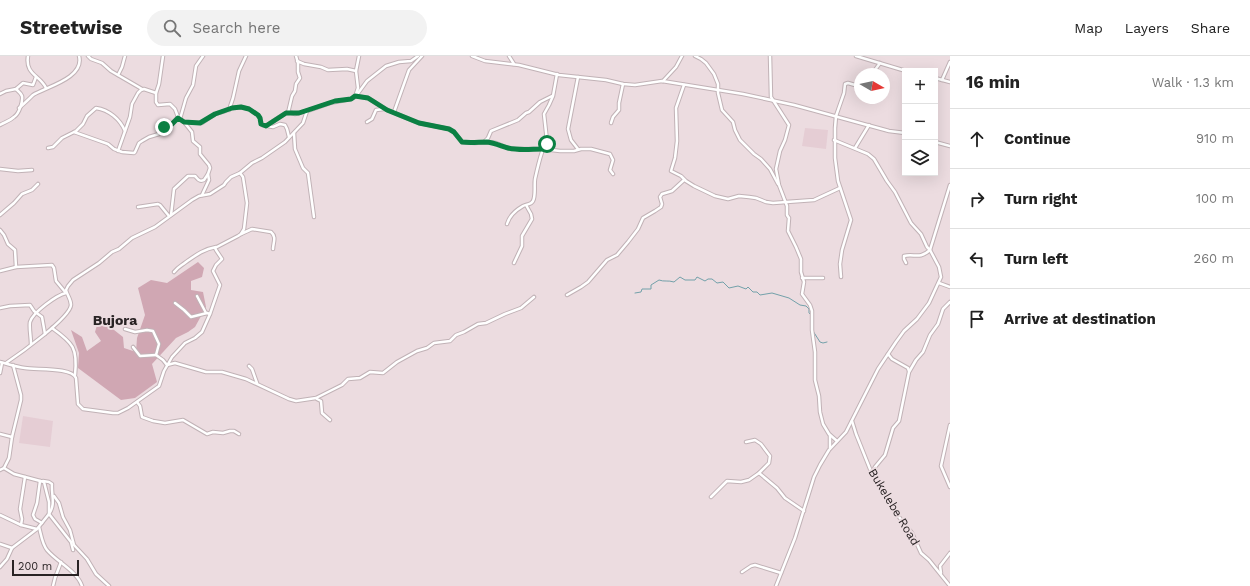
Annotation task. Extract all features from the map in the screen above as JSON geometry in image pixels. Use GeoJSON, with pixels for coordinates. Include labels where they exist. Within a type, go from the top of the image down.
{"type":"FeatureCollection","features":[{"type":"Feature","properties":{"kind":"street"},"geometry":{"type":"LineString","coordinates":[[28,56],[27,64],[31,73],[44,84],[46,88]]}},
{"type":"Feature","properties":{"kind":"street"},"geometry":{"type":"LineString","coordinates":[[19,108],[34,95],[46,88],[62,82],[74,72],[79,66],[79,56]]}},
{"type":"Feature","properties":{"kind":"street"},"geometry":{"type":"LineString","coordinates":[[88,56],[92,60],[100,62],[109,70],[142,89],[156,93]]}},
{"type":"Feature","properties":{"kind":"street"},"geometry":{"type":"LineString","coordinates":[[118,75],[125,56]]}},
{"type":"Feature","properties":{"kind":"street"},"geometry":{"type":"LineString","coordinates":[[163,56],[159,84],[156,93],[157,104],[171,104],[175,108],[179,118],[192,132],[193,141],[200,147],[200,154],[210,168],[204,180],[201,181],[195,176],[188,176],[175,187],[170,216]]}},
{"type":"Feature","properties":{"kind":"street"},"geometry":{"type":"LineString","coordinates":[[74,132],[108,144],[118,151],[135,153],[142,141],[159,134],[164,127],[171,125],[179,118],[194,81],[196,66],[203,56]]}},
{"type":"Feature","properties":{"kind":"street"},"geometry":{"type":"LineString","coordinates":[[229,110],[239,71],[246,56]]}},
{"type":"Feature","properties":{"kind":"street"},"geometry":{"type":"LineString","coordinates":[[288,112],[296,84],[300,78],[296,56]]}},
{"type":"Feature","properties":{"kind":"street"},"geometry":{"type":"LineString","coordinates":[[356,96],[358,85],[356,70],[359,56]]}},
{"type":"Feature","properties":{"kind":"street"},"geometry":{"type":"LineString","coordinates":[[266,126],[288,112],[295,114],[335,101],[351,99],[356,96],[367,81],[386,66],[399,62],[411,61],[418,56]]}},
{"type":"Feature","properties":{"kind":"street"},"geometry":{"type":"LineString","coordinates":[[394,112],[404,88],[409,70],[422,56]]}},
{"type":"Feature","properties":{"kind":"street"},"geometry":{"type":"LineString","coordinates":[[472,56],[489,62],[514,64],[557,74],[606,80],[623,84],[635,85],[662,81],[718,90],[791,104],[889,131],[902,133]]}},
{"type":"Feature","properties":{"kind":"street"},"geometry":{"type":"LineString","coordinates":[[509,56],[514,64]]}},
{"type":"Feature","properties":{"kind":"street"},"geometry":{"type":"LineString","coordinates":[[662,81],[673,71],[682,56]]}},
{"type":"Feature","properties":{"kind":"street"},"geometry":{"type":"LineString","coordinates":[[695,56],[704,61],[714,74],[717,81],[722,111],[733,122],[739,139],[770,169],[786,202],[789,220],[788,231],[800,256],[804,285],[802,294],[810,305],[812,311],[812,330],[815,352],[814,380],[819,396],[820,412],[823,424],[830,435],[837,441]]}},
{"type":"Feature","properties":{"kind":"street"},"geometry":{"type":"LineString","coordinates":[[770,56],[770,94],[789,125],[776,166],[779,185]]}},
{"type":"Feature","properties":{"kind":"street"},"geometry":{"type":"LineString","coordinates":[[856,56],[902,70]]}},
{"type":"Feature","properties":{"kind":"street"},"geometry":{"type":"LineString","coordinates":[[297,61],[328,70],[356,70]]}},
{"type":"Feature","properties":{"kind":"street"},"geometry":{"type":"LineString","coordinates":[[942,80],[950,62]]}},
{"type":"Feature","properties":{"kind":"street"},"geometry":{"type":"LineString","coordinates":[[876,68],[880,63]]}},
{"type":"Feature","properties":{"kind":"street"},"geometry":{"type":"LineString","coordinates":[[507,224],[511,215],[530,204],[534,199],[535,179],[543,149],[547,141],[544,114],[553,96],[557,74]]}},
{"type":"Feature","properties":{"kind":"street"},"geometry":{"type":"LineString","coordinates":[[0,94],[16,89],[24,83],[33,85],[36,77]]}},
{"type":"Feature","properties":{"kind":"street"},"geometry":{"type":"LineString","coordinates":[[578,77],[568,129],[571,140],[578,149]]}},
{"type":"Feature","properties":{"kind":"street"},"geometry":{"type":"LineString","coordinates":[[938,79],[950,82]]}},
{"type":"Feature","properties":{"kind":"street"},"geometry":{"type":"LineString","coordinates":[[611,123],[613,117],[619,110],[623,84]]}},
{"type":"Feature","properties":{"kind":"street"},"geometry":{"type":"LineString","coordinates":[[842,277],[840,264],[842,250],[851,220],[836,172],[834,140],[836,116],[844,93],[845,84],[854,85]]}},
{"type":"Feature","properties":{"kind":"street"},"geometry":{"type":"LineString","coordinates":[[684,85],[676,108],[677,141],[675,158],[671,171],[681,176],[684,180],[710,194],[724,199],[744,196],[756,198],[769,203],[814,200],[840,188]]}},
{"type":"Feature","properties":{"kind":"street"},"geometry":{"type":"LineString","coordinates":[[0,125],[8,122],[16,116],[22,96],[16,89]]}},
{"type":"Feature","properties":{"kind":"street"},"geometry":{"type":"LineString","coordinates":[[118,151],[130,117],[132,104],[142,89]]}},
{"type":"Feature","properties":{"kind":"street"},"geometry":{"type":"LineString","coordinates":[[356,96],[371,100],[384,109],[422,124],[449,129],[454,132],[462,142],[484,142],[512,149],[543,149],[560,151],[591,149],[610,153],[613,160],[610,170],[613,174]]}},
{"type":"Feature","properties":{"kind":"street"},"geometry":{"type":"LineString","coordinates":[[484,142],[488,138],[491,131],[518,120],[540,102],[553,96]]}},
{"type":"Feature","properties":{"kind":"street"},"geometry":{"type":"LineString","coordinates":[[48,148],[53,147],[62,138],[74,132],[83,124],[87,116],[97,108],[116,117],[125,131]]}},
{"type":"Feature","properties":{"kind":"street"},"geometry":{"type":"LineString","coordinates":[[184,122],[202,123],[212,115],[234,108],[247,108],[258,115],[261,124],[273,128],[280,124],[285,125],[289,138]]}},
{"type":"Feature","properties":{"kind":"street"},"geometry":{"type":"LineString","coordinates":[[367,122],[372,119],[376,110],[384,109]]}},
{"type":"Feature","properties":{"kind":"street"},"geometry":{"type":"LineString","coordinates":[[31,344],[30,322],[37,313],[53,299],[66,292],[68,286],[73,280],[99,264],[112,252],[119,249],[132,238],[155,227],[192,200],[213,192],[224,185],[231,177],[240,173],[252,163],[264,157],[294,133],[303,123],[306,111]]}},
{"type":"Feature","properties":{"kind":"street"},"geometry":{"type":"LineString","coordinates":[[855,148],[869,125]]}},
{"type":"Feature","properties":{"kind":"street"},"geometry":{"type":"LineString","coordinates":[[294,133],[295,149],[303,168],[308,173],[314,217]]}},
{"type":"Feature","properties":{"kind":"street"},"geometry":{"type":"LineString","coordinates":[[776,586],[795,538],[814,477],[820,465],[830,449],[847,429],[866,390],[888,354],[904,331],[917,320],[930,303],[941,277],[939,267],[921,234],[911,223],[895,192],[874,159],[868,154],[834,140]]}},
{"type":"Feature","properties":{"kind":"street"},"geometry":{"type":"LineString","coordinates":[[938,143],[950,146]]}},
{"type":"Feature","properties":{"kind":"street"},"geometry":{"type":"LineString","coordinates":[[0,169],[18,171],[32,170]]}},
{"type":"Feature","properties":{"kind":"street"},"geometry":{"type":"LineString","coordinates":[[240,173],[248,203],[244,227],[240,234]]}},
{"type":"Feature","properties":{"kind":"street"},"geometry":{"type":"LineString","coordinates":[[202,195],[210,179],[208,174]]}},
{"type":"Feature","properties":{"kind":"street"},"geometry":{"type":"LineString","coordinates":[[566,295],[588,282],[607,260],[617,255],[638,229],[643,218],[661,207],[660,197],[662,194],[672,191],[684,180]]}},
{"type":"Feature","properties":{"kind":"street"},"geometry":{"type":"LineString","coordinates":[[0,215],[22,194],[32,190],[38,184]]}},
{"type":"Feature","properties":{"kind":"street"},"geometry":{"type":"LineString","coordinates":[[906,263],[904,256],[917,256],[927,253],[930,250],[950,185]]}},
{"type":"Feature","properties":{"kind":"street"},"geometry":{"type":"LineString","coordinates":[[138,208],[158,204],[170,216]]}},
{"type":"Feature","properties":{"kind":"street"},"geometry":{"type":"LineString","coordinates":[[514,263],[522,246],[522,236],[532,219],[526,205]]}},
{"type":"Feature","properties":{"kind":"street"},"geometry":{"type":"LineString","coordinates":[[174,272],[179,266],[194,255],[216,247],[252,229],[272,232],[274,234],[273,249]]}},
{"type":"Feature","properties":{"kind":"street"},"geometry":{"type":"LineString","coordinates":[[0,230],[8,244],[16,250],[16,268]]}},
{"type":"Feature","properties":{"kind":"street"},"geometry":{"type":"LineString","coordinates":[[52,328],[66,338],[73,347],[76,359],[75,375],[77,381],[78,404],[82,409],[116,413],[128,408],[159,386],[167,365],[172,357],[183,344],[195,338],[202,332],[220,285],[213,273],[216,265],[222,259],[216,250],[216,247]]}},
{"type":"Feature","properties":{"kind":"street"},"geometry":{"type":"LineString","coordinates":[[0,271],[52,265],[54,268],[56,281],[66,292],[70,301],[70,308],[66,315],[45,334],[6,363]]}},
{"type":"Feature","properties":{"kind":"street"},"geometry":{"type":"LineString","coordinates":[[802,278],[823,278]]}},
{"type":"Feature","properties":{"kind":"street"},"geometry":{"type":"LineString","coordinates":[[939,283],[950,287]]}},
{"type":"Feature","properties":{"kind":"street"},"geometry":{"type":"LineString","coordinates":[[197,296],[207,313]]}},
{"type":"Feature","properties":{"kind":"street"},"geometry":{"type":"LineString","coordinates":[[167,365],[175,363],[206,372],[221,372],[257,383],[295,400],[316,398],[342,385],[348,379],[360,378],[370,372],[382,373],[416,351],[427,348],[434,343],[450,341],[456,335],[478,324],[486,323],[521,308],[534,297]]}},
{"type":"Feature","properties":{"kind":"street"},"geometry":{"type":"LineString","coordinates":[[872,474],[875,467],[885,455],[893,428],[899,421],[909,372],[923,352],[930,335],[938,324],[943,309],[950,302]]}},
{"type":"Feature","properties":{"kind":"street"},"geometry":{"type":"LineString","coordinates":[[175,303],[191,317],[207,313],[210,314]]}},
{"type":"Feature","properties":{"kind":"street"},"geometry":{"type":"LineString","coordinates":[[0,308],[29,305],[40,315],[45,334]]}},
{"type":"Feature","properties":{"kind":"street"},"geometry":{"type":"LineString","coordinates":[[125,329],[135,332],[147,330],[153,332],[159,344],[156,356]]}},
{"type":"Feature","properties":{"kind":"street"},"geometry":{"type":"LineString","coordinates":[[133,347],[140,356],[156,356],[163,360],[167,365]]}},
{"type":"Feature","properties":{"kind":"street"},"geometry":{"type":"LineString","coordinates":[[888,354],[892,359],[908,368],[909,372]]}},
{"type":"Feature","properties":{"kind":"street"},"geometry":{"type":"LineString","coordinates":[[0,372],[1,362],[25,368],[46,368],[69,372],[75,375]]}},
{"type":"Feature","properties":{"kind":"street"},"geometry":{"type":"LineString","coordinates":[[0,470],[4,468],[9,458],[12,437],[22,396],[12,365]]}},
{"type":"Feature","properties":{"kind":"street"},"geometry":{"type":"LineString","coordinates":[[249,366],[252,369],[257,383]]}},
{"type":"Feature","properties":{"kind":"street"},"geometry":{"type":"LineString","coordinates":[[316,398],[321,401],[322,413],[330,420]]}},
{"type":"Feature","properties":{"kind":"street"},"geometry":{"type":"LineString","coordinates":[[137,402],[140,406],[142,417],[153,421],[166,423],[183,420],[207,434],[213,432],[223,433],[233,431],[239,434]]}},
{"type":"Feature","properties":{"kind":"street","name":"Bukelebe Road"},"geometry":{"type":"LineString","coordinates":[[852,420],[872,474],[889,502],[912,533],[921,552],[950,586]]}},
{"type":"Feature","properties":{"kind":"street"},"geometry":{"type":"LineString","coordinates":[[950,426],[941,466],[950,487]]}},
{"type":"Feature","properties":{"kind":"street"},"geometry":{"type":"LineString","coordinates":[[847,429],[852,430],[856,434]]}},
{"type":"Feature","properties":{"kind":"street"},"geometry":{"type":"LineString","coordinates":[[0,434],[12,437]]}},
{"type":"Feature","properties":{"kind":"street"},"geometry":{"type":"LineString","coordinates":[[830,435],[830,449]]}},
{"type":"Feature","properties":{"kind":"street"},"geometry":{"type":"LineString","coordinates":[[711,497],[727,481],[745,481],[769,463],[770,456],[761,444],[753,440],[746,442]]}},
{"type":"Feature","properties":{"kind":"street"},"geometry":{"type":"LineString","coordinates":[[4,468],[11,473],[52,483],[54,496],[59,503],[70,530],[74,545],[87,559],[96,574],[109,586]]}},
{"type":"Feature","properties":{"kind":"street"},"geometry":{"type":"LineString","coordinates":[[759,472],[769,483],[777,488],[785,498],[804,511]]}},
{"type":"Feature","properties":{"kind":"street"},"geometry":{"type":"LineString","coordinates":[[21,525],[22,520],[20,509],[25,477]]}},
{"type":"Feature","properties":{"kind":"street"},"geometry":{"type":"LineString","coordinates":[[41,481],[45,483],[49,500],[49,514],[71,542],[73,550]]}},
{"type":"Feature","properties":{"kind":"street"},"geometry":{"type":"LineString","coordinates":[[41,481],[33,515],[35,519],[42,523]]}},
{"type":"Feature","properties":{"kind":"street"},"geometry":{"type":"LineString","coordinates":[[0,567],[7,559],[12,548],[38,528],[49,514],[52,509],[54,496]]}},
{"type":"Feature","properties":{"kind":"street"},"geometry":{"type":"LineString","coordinates":[[0,515],[21,525],[34,529],[38,528]]}},
{"type":"Feature","properties":{"kind":"street"},"geometry":{"type":"LineString","coordinates":[[38,528],[46,548],[52,555],[62,562],[78,579],[82,586]]}},
{"type":"Feature","properties":{"kind":"street"},"geometry":{"type":"LineString","coordinates":[[0,544],[12,548]]}},
{"type":"Feature","properties":{"kind":"street"},"geometry":{"type":"LineString","coordinates":[[942,576],[940,566],[950,553]]}},
{"type":"Feature","properties":{"kind":"street"},"geometry":{"type":"LineString","coordinates":[[53,586],[62,562]]}},
{"type":"Feature","properties":{"kind":"street"},"geometry":{"type":"LineString","coordinates":[[742,572],[755,565],[781,573]]}},
{"type":"Feature","properties":{"kind":"shaded area"},"geometry":{"type":"Polygon","coordinates":[[[805,128],[828,130],[826,149],[802,146],[805,128]]]}},
{"type":"Feature","properties":{"kind":"shaded area"},"geometry":{"type":"Polygon","coordinates":[[[198,262],[204,268],[202,277],[191,281],[191,290],[203,292],[206,307],[195,327],[176,338],[152,364],[157,382],[135,398],[121,400],[78,368],[79,353],[71,330],[82,337],[87,351],[101,341],[95,332],[100,315],[109,326],[123,337],[124,348],[136,352],[137,338],[145,315],[138,288],[151,280],[167,283],[198,262]]]}},
{"type":"Feature","properties":{"kind":"shaded area"},"geometry":{"type":"Polygon","coordinates":[[[23,416],[53,421],[50,447],[19,443],[23,416]]]}},
{"type":"Feature","properties":{"kind":"waterway"},"geometry":{"type":"LineString","coordinates":[[635,293],[641,292],[642,289],[651,289],[651,285],[659,280],[674,282],[680,277],[685,280],[695,280],[697,277],[705,281],[712,279],[717,283],[723,282],[729,288],[738,286],[746,289],[748,287],[753,292],[757,292],[760,295],[772,293],[789,298],[800,305],[806,306],[811,315]]}},
{"type":"Feature","properties":{"kind":"waterway"},"geometry":{"type":"LineString","coordinates":[[813,331],[820,342],[827,342]]}},
{"type":"Feature","properties":{"kind":"district","name":"Bujora"},"geometry":{"type":"Point","coordinates":[115,320]}},
{"type":"Feature","properties":{"kind":"route"},"geometry":{"type":"LineString","coordinates":[[164,127],[171,125],[175,119],[178,118],[184,122],[204,122],[215,114],[232,108],[241,107],[247,108],[258,115],[261,124],[266,126],[286,113],[289,112],[295,114],[304,112],[335,101],[351,99],[355,96],[368,98],[387,110],[419,123],[449,129],[454,132],[462,142],[487,142],[508,148],[519,149],[543,149],[547,144]]}}]}
